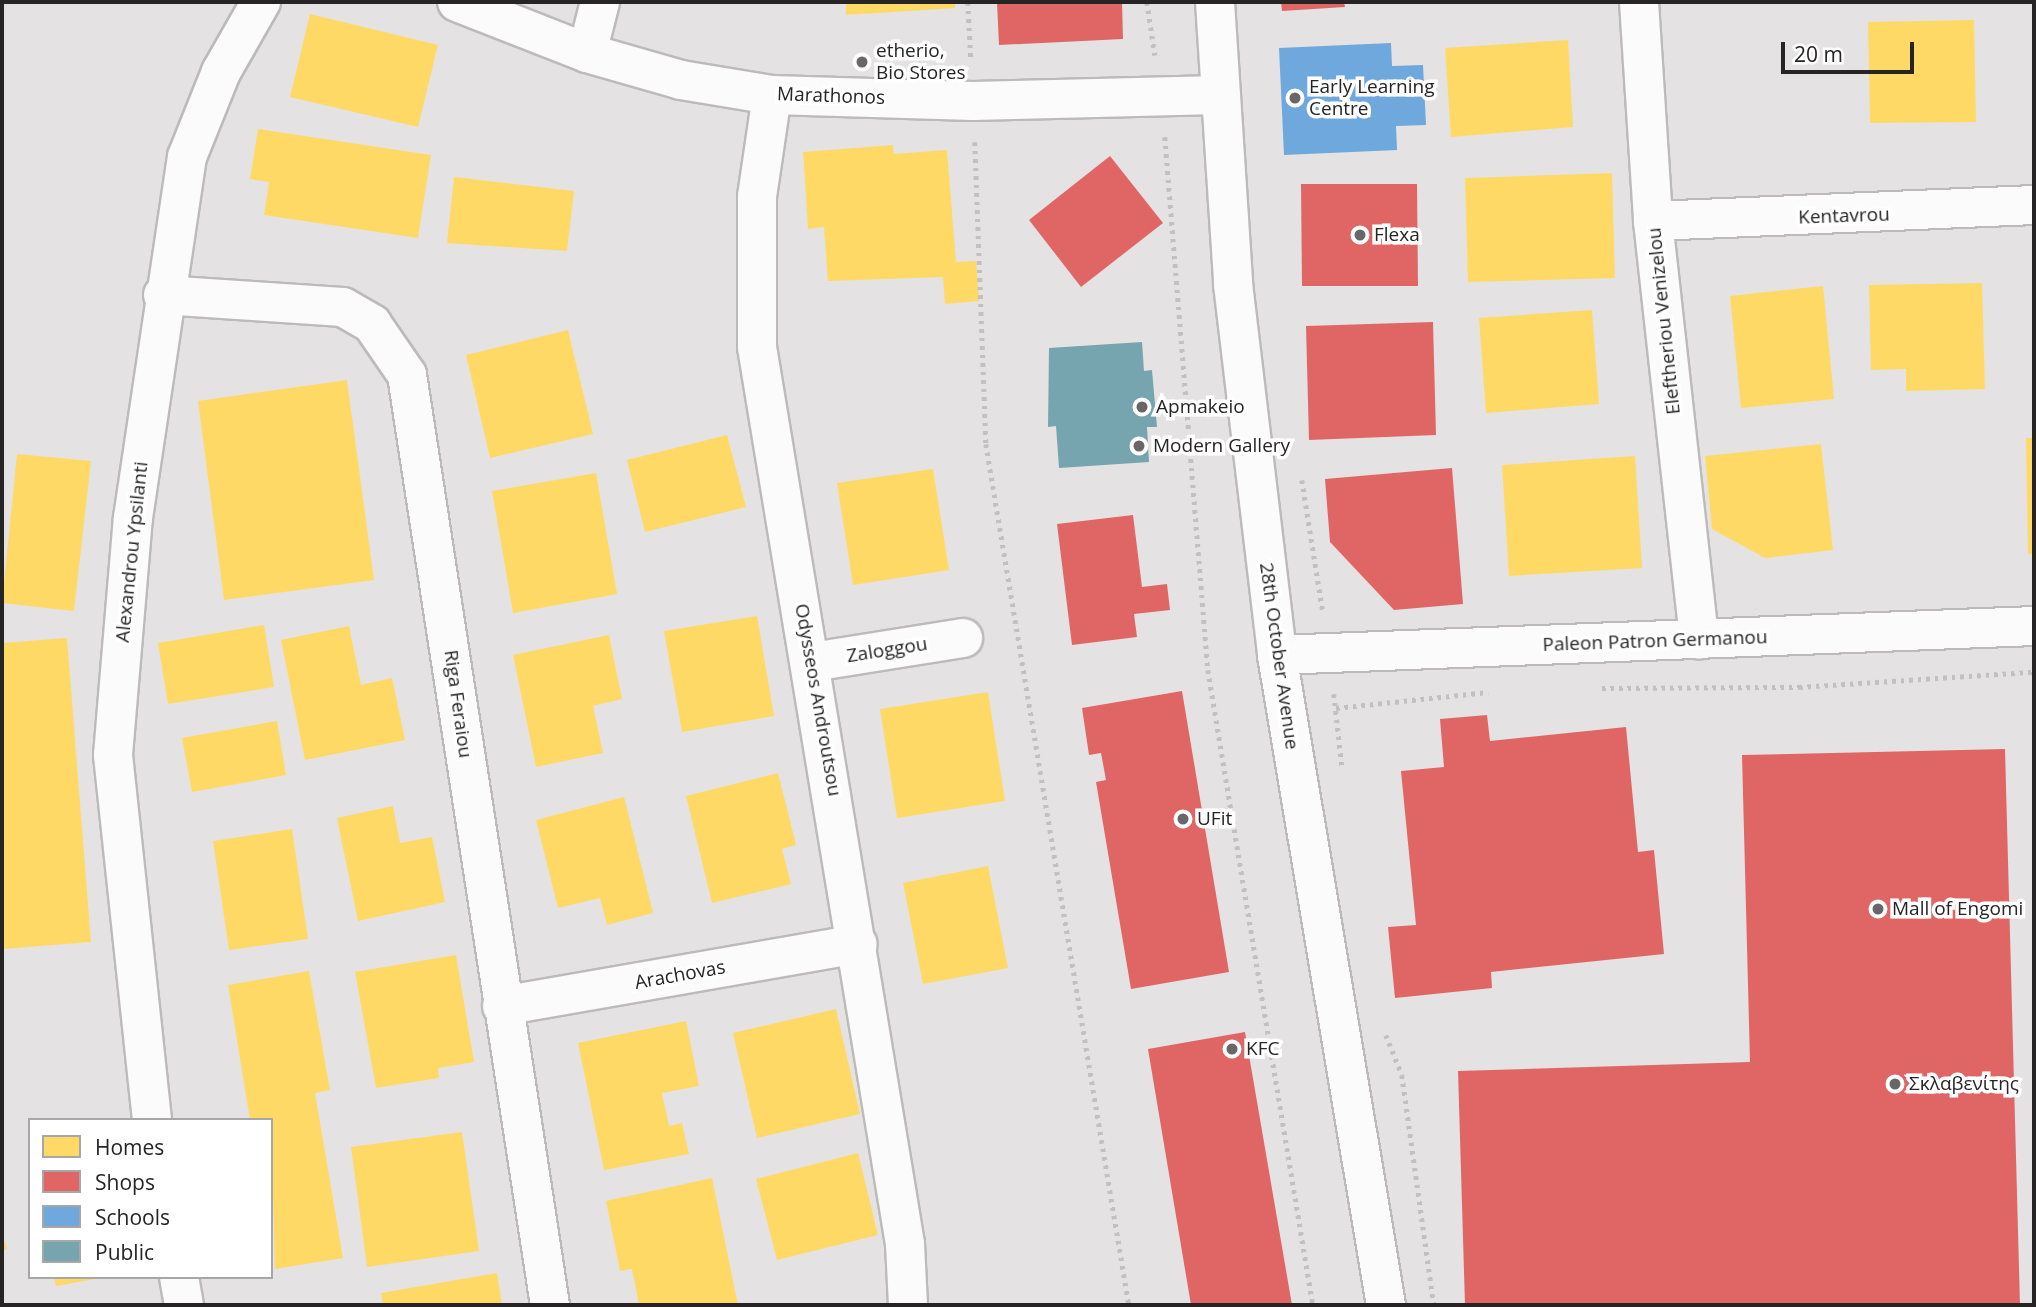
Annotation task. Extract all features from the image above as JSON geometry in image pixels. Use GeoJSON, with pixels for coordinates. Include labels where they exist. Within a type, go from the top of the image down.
{"type":"FeatureCollection","features":[{"type":"Feature","properties":{"kind":"street","name":"Alexandrou Ypsilanti"},"geometry":{"type":"LineString","coordinates":[[152,1118],[113,755],[132,518],[163,295],[187,157],[221,72],[261,2]]}},
{"type":"Feature","properties":{"kind":"street","name":"Marathonos"},"geometry":{"type":"LineString","coordinates":[[457,2],[586,53],[681,79],[772,95],[974,101],[1219,95]]}},
{"type":"Feature","properties":{"kind":"street"},"geometry":{"type":"LineString","coordinates":[[586,53],[600,2]]}},
{"type":"Feature","properties":{"kind":"street","name":"28th October Avenue"},"geometry":{"type":"LineString","coordinates":[[1215,2],[1233,284],[1277,655],[1386,1305]]}},
{"type":"Feature","properties":{"kind":"street","name":"Eleftheriou Venizelou"},"geometry":{"type":"LineString","coordinates":[[1639,2],[1653,221],[1699,639]]}},
{"type":"Feature","properties":{"kind":"street","name":"Odysseos Androutsou"},"geometry":{"type":"LineString","coordinates":[[772,95],[757,196],[756,335],[858,944],[905,1244],[908,1305]]}},
{"type":"Feature","properties":{"kind":"street","name":"Kentavrou"},"geometry":{"type":"LineString","coordinates":[[1653,221],[2034,205]]}},
{"type":"Feature","properties":{"kind":"street","name":"Riga Feraiou"},"geometry":{"type":"LineString","coordinates":[[163,295],[343,307],[391,344],[408,375],[502,1006],[550,1305]]}},
{"type":"Feature","properties":{"kind":"street","name":"Paleon Patron Germanou"},"geometry":{"type":"LineString","coordinates":[[1277,655],[2034,626]]}},
{"type":"Feature","properties":{"kind":"street","name":"Zaloggou"},"geometry":{"type":"LineString","coordinates":[[812,663],[963,638]]}},
{"type":"Feature","properties":{"kind":"street","name":"Arachovas"},"geometry":{"type":"LineString","coordinates":[[502,1006],[858,944]]}},
{"type":"Feature","properties":{"kind":"street"},"geometry":{"type":"LineString","coordinates":[[179,1279],[184,1305]]}},
{"type":"Feature","properties":{"kind":"path"},"geometry":{"type":"LineString","coordinates":[[968,2],[986,444],[1129,1305]]}},
{"type":"Feature","properties":{"kind":"path"},"geometry":{"type":"LineString","coordinates":[[1147,2],[1161,97],[1208,670],[1313,1305]]}},
{"type":"Feature","properties":{"kind":"path"},"geometry":{"type":"LineString","coordinates":[[1593,688],[1799,687],[2034,672]]}},
{"type":"Feature","properties":{"kind":"path"},"geometry":{"type":"LineString","coordinates":[[1336,708],[1497,691]]}},
{"type":"Feature","properties":{"kind":"building: Homes"},"geometry":{"type":"Polygon","coordinates":[[[846,2],[955,2],[955,8],[846,15],[846,2]]]}},
{"type":"Feature","properties":{"kind":"building: Homes"},"geometry":{"type":"Polygon","coordinates":[[[310,14],[438,45],[418,127],[290,97],[310,14]]]}},
{"type":"Feature","properties":{"kind":"building: Homes"},"geometry":{"type":"Polygon","coordinates":[[[1974,20],[1976,122],[1870,123],[1868,22],[1974,20]]]}},
{"type":"Feature","properties":{"kind":"building: Homes"},"geometry":{"type":"Polygon","coordinates":[[[1568,40],[1573,127],[1451,137],[1445,48],[1568,40]]]}},
{"type":"Feature","properties":{"kind":"building: Homes"},"geometry":{"type":"Polygon","coordinates":[[[258,129],[431,155],[418,238],[264,215],[269,182],[250,179],[258,129]]]}},
{"type":"Feature","properties":{"kind":"building: Homes"},"geometry":{"type":"Polygon","coordinates":[[[893,145],[894,154],[947,150],[956,262],[976,261],[979,301],[945,304],[943,277],[828,281],[824,227],[808,229],[803,152],[893,145]]]}},
{"type":"Feature","properties":{"kind":"building: Homes"},"geometry":{"type":"Polygon","coordinates":[[[1612,173],[1615,278],[1468,282],[1465,178],[1612,173]]]}},
{"type":"Feature","properties":{"kind":"building: Homes"},"geometry":{"type":"Polygon","coordinates":[[[454,177],[574,191],[567,251],[447,243],[454,177]]]}},
{"type":"Feature","properties":{"kind":"building: Homes"},"geometry":{"type":"Polygon","coordinates":[[[1982,283],[1985,389],[1906,391],[1906,369],[1871,370],[1869,285],[1982,283]]]}},
{"type":"Feature","properties":{"kind":"building: Homes"},"geometry":{"type":"Polygon","coordinates":[[[1823,286],[1834,399],[1741,408],[1730,296],[1823,286]]]}},
{"type":"Feature","properties":{"kind":"building: Homes"},"geometry":{"type":"Polygon","coordinates":[[[1592,310],[1599,404],[1486,413],[1479,318],[1592,310]]]}},
{"type":"Feature","properties":{"kind":"building: Homes"},"geometry":{"type":"Polygon","coordinates":[[[568,330],[593,434],[490,458],[466,355],[568,330]]]}},
{"type":"Feature","properties":{"kind":"building: Homes"},"geometry":{"type":"Polygon","coordinates":[[[347,380],[374,580],[224,600],[198,401],[347,380]]]}},
{"type":"Feature","properties":{"kind":"building: Homes"},"geometry":{"type":"Polygon","coordinates":[[[727,435],[746,507],[645,532],[627,460],[727,435]]]}},
{"type":"Feature","properties":{"kind":"building: Homes"},"geometry":{"type":"Polygon","coordinates":[[[2026,438],[2034,438],[2034,554],[2028,554],[2026,438]]]}},
{"type":"Feature","properties":{"kind":"building: Homes"},"geometry":{"type":"Polygon","coordinates":[[[1821,444],[1833,550],[1765,558],[1712,529],[1705,456],[1821,444]]]}},
{"type":"Feature","properties":{"kind":"building: Homes"},"geometry":{"type":"Polygon","coordinates":[[[17,454],[91,461],[74,611],[2,603],[17,454]]]}},
{"type":"Feature","properties":{"kind":"building: Homes"},"geometry":{"type":"Polygon","coordinates":[[[1635,456],[1642,568],[1509,576],[1502,465],[1635,456]]]}},
{"type":"Feature","properties":{"kind":"building: Homes"},"geometry":{"type":"Polygon","coordinates":[[[933,469],[949,570],[853,585],[837,483],[933,469]]]}},
{"type":"Feature","properties":{"kind":"building: Homes"},"geometry":{"type":"Polygon","coordinates":[[[596,473],[617,594],[513,613],[492,491],[596,473]]]}},
{"type":"Feature","properties":{"kind":"building: Homes"},"geometry":{"type":"Polygon","coordinates":[[[757,616],[774,716],[682,732],[664,631],[757,616]]]}},
{"type":"Feature","properties":{"kind":"building: Homes"},"geometry":{"type":"Polygon","coordinates":[[[264,625],[274,687],[168,704],[158,643],[264,625]]]}},
{"type":"Feature","properties":{"kind":"building: Homes"},"geometry":{"type":"Polygon","coordinates":[[[349,626],[361,685],[392,678],[405,740],[305,760],[281,640],[349,626]]]}},
{"type":"Feature","properties":{"kind":"building: Homes"},"geometry":{"type":"Polygon","coordinates":[[[609,635],[622,699],[593,706],[603,753],[536,767],[513,655],[609,635]]]}},
{"type":"Feature","properties":{"kind":"building: Homes"},"geometry":{"type":"Polygon","coordinates":[[[67,638],[91,942],[3,949],[2,643],[67,638]]]}},
{"type":"Feature","properties":{"kind":"building: Homes"},"geometry":{"type":"Polygon","coordinates":[[[988,692],[1005,801],[897,818],[880,709],[988,692]]]}},
{"type":"Feature","properties":{"kind":"building: Homes"},"geometry":{"type":"Polygon","coordinates":[[[277,721],[286,775],[192,792],[182,738],[277,721]]]}},
{"type":"Feature","properties":{"kind":"building: Homes"},"geometry":{"type":"Polygon","coordinates":[[[778,773],[796,845],[782,849],[791,884],[712,903],[686,796],[778,773]]]}},
{"type":"Feature","properties":{"kind":"building: Homes"},"geometry":{"type":"Polygon","coordinates":[[[624,797],[653,913],[607,925],[600,898],[558,908],[536,820],[624,797]]]}},
{"type":"Feature","properties":{"kind":"building: Homes"},"geometry":{"type":"Polygon","coordinates":[[[393,806],[400,843],[432,837],[445,902],[358,921],[337,818],[393,806]]]}},
{"type":"Feature","properties":{"kind":"building: Homes"},"geometry":{"type":"Polygon","coordinates":[[[292,829],[308,939],[229,950],[213,841],[292,829]]]}},
{"type":"Feature","properties":{"kind":"building: Homes"},"geometry":{"type":"Polygon","coordinates":[[[988,866],[1008,968],[923,984],[903,883],[988,866]]]}},
{"type":"Feature","properties":{"kind":"building: Homes"},"geometry":{"type":"Polygon","coordinates":[[[456,955],[474,1062],[438,1068],[439,1078],[376,1088],[355,972],[456,955]]]}},
{"type":"Feature","properties":{"kind":"building: Homes"},"geometry":{"type":"Polygon","coordinates":[[[309,971],[330,1090],[315,1093],[343,1258],[275,1269],[273,1118],[250,1118],[228,985],[309,971]]]}},
{"type":"Feature","properties":{"kind":"building: Homes"},"geometry":{"type":"Polygon","coordinates":[[[836,1009],[860,1114],[757,1138],[733,1033],[836,1009]]]}},
{"type":"Feature","properties":{"kind":"building: Homes"},"geometry":{"type":"Polygon","coordinates":[[[686,1021],[699,1086],[662,1093],[669,1126],[682,1123],[689,1154],[604,1170],[578,1043],[686,1021]]]}},
{"type":"Feature","properties":{"kind":"building: Homes"},"geometry":{"type":"Polygon","coordinates":[[[462,1132],[479,1251],[367,1267],[351,1147],[462,1132]]]}},
{"type":"Feature","properties":{"kind":"building: Homes"},"geometry":{"type":"Polygon","coordinates":[[[858,1153],[878,1235],[777,1260],[756,1179],[858,1153]]]}},
{"type":"Feature","properties":{"kind":"building: Homes"},"geometry":{"type":"Polygon","coordinates":[[[712,1178],[738,1305],[639,1305],[632,1269],[620,1271],[606,1201],[712,1178]]]}},
{"type":"Feature","properties":{"kind":"building: Homes"},"geometry":{"type":"Polygon","coordinates":[[[2,1234],[7,1249],[2,1250],[2,1234]]]}},
{"type":"Feature","properties":{"kind":"building: Homes"},"geometry":{"type":"Polygon","coordinates":[[[497,1273],[502,1305],[383,1305],[381,1293],[497,1273]]]}},
{"type":"Feature","properties":{"kind":"building: Homes"},"geometry":{"type":"Polygon","coordinates":[[[54,1279],[96,1279],[56,1286],[54,1279]]]}},
{"type":"Feature","properties":{"kind":"building: Shops"},"geometry":{"type":"Polygon","coordinates":[[[997,2],[1122,2],[1123,39],[999,45],[997,2]]]}},
{"type":"Feature","properties":{"kind":"building: Shops"},"geometry":{"type":"Polygon","coordinates":[[[1281,2],[1344,2],[1345,7],[1282,11],[1281,2]]]}},
{"type":"Feature","properties":{"kind":"building: Shops"},"geometry":{"type":"Polygon","coordinates":[[[1110,156],[1163,223],[1081,287],[1029,220],[1110,156]]]}},
{"type":"Feature","properties":{"kind":"building: Shops","name":"Flexa"},"geometry":{"type":"Polygon","coordinates":[[[1301,184],[1417,184],[1418,286],[1302,286],[1301,184]]]}},
{"type":"Feature","properties":{"kind":"building: Shops"},"geometry":{"type":"Polygon","coordinates":[[[1433,322],[1436,435],[1309,440],[1306,326],[1433,322]]]}},
{"type":"Feature","properties":{"kind":"building: Shops"},"geometry":{"type":"Polygon","coordinates":[[[1452,468],[1463,604],[1394,610],[1330,542],[1325,479],[1452,468]]]}},
{"type":"Feature","properties":{"kind":"building: Shops"},"geometry":{"type":"Polygon","coordinates":[[[1133,515],[1142,587],[1167,584],[1170,610],[1134,614],[1137,637],[1072,645],[1057,524],[1133,515]]]}},
{"type":"Feature","properties":{"kind":"building: Shops"},"geometry":{"type":"Polygon","coordinates":[[[1182,691],[1229,972],[1131,989],[1096,782],[1106,780],[1101,753],[1089,755],[1082,708],[1182,691]]]}},
{"type":"Feature","properties":{"kind":"building: Shops"},"geometry":{"type":"Polygon","coordinates":[[[1487,715],[1490,741],[1626,727],[1638,852],[1654,850],[1664,954],[1491,972],[1492,988],[1395,998],[1388,927],[1416,925],[1401,771],[1444,767],[1440,719],[1487,715]]]}},
{"type":"Feature","properties":{"kind":"building: Shops","name":"Mall of Engomi"},"geometry":{"type":"Polygon","coordinates":[[[2005,749],[2020,1305],[1465,1305],[1458,1071],[1750,1062],[1742,755],[2005,749]]]}},
{"type":"Feature","properties":{"kind":"building: Shops"},"geometry":{"type":"Polygon","coordinates":[[[1245,1032],[1292,1305],[1191,1305],[1148,1049],[1245,1032]]]}},
{"type":"Feature","properties":{"kind":"building: Schools"},"geometry":{"type":"Polygon","coordinates":[[[1391,43],[1392,66],[1423,65],[1426,125],[1396,126],[1397,150],[1284,155],[1279,48],[1391,43]]]}},
{"type":"Feature","properties":{"kind":"building: Public"},"geometry":{"type":"Polygon","coordinates":[[[1142,342],[1144,371],[1152,370],[1157,427],[1147,427],[1149,462],[1059,468],[1056,426],[1048,427],[1049,348],[1142,342]]]}},
{"type":"Feature","properties":{"kind":"place","name":"etherio, Bio Stores"},"geometry":{"type":"Point","coordinates":[862,62]}},
{"type":"Feature","properties":{"kind":"place","name":"Early Learning Centre"},"geometry":{"type":"Point","coordinates":[1295,98]}},
{"type":"Feature","properties":{"kind":"place","name":"Flexa"},"geometry":{"type":"Point","coordinates":[1360,235]}},
{"type":"Feature","properties":{"kind":"place","name":"Apmakeio"},"geometry":{"type":"Point","coordinates":[1142,407]}},
{"type":"Feature","properties":{"kind":"place","name":"Modern Gallery"},"geometry":{"type":"Point","coordinates":[1139,446]}},
{"type":"Feature","properties":{"kind":"place","name":"UFit"},"geometry":{"type":"Point","coordinates":[1183,819]}},
{"type":"Feature","properties":{"kind":"place","name":"Mall of Engomi"},"geometry":{"type":"Point","coordinates":[1878,909]}},
{"type":"Feature","properties":{"kind":"place","name":"KFC"},"geometry":{"type":"Point","coordinates":[1232,1049]}},
{"type":"Feature","properties":{"kind":"place","name":"Σκλαβενίτης"},"geometry":{"type":"Point","coordinates":[1895,1084]}}]}
